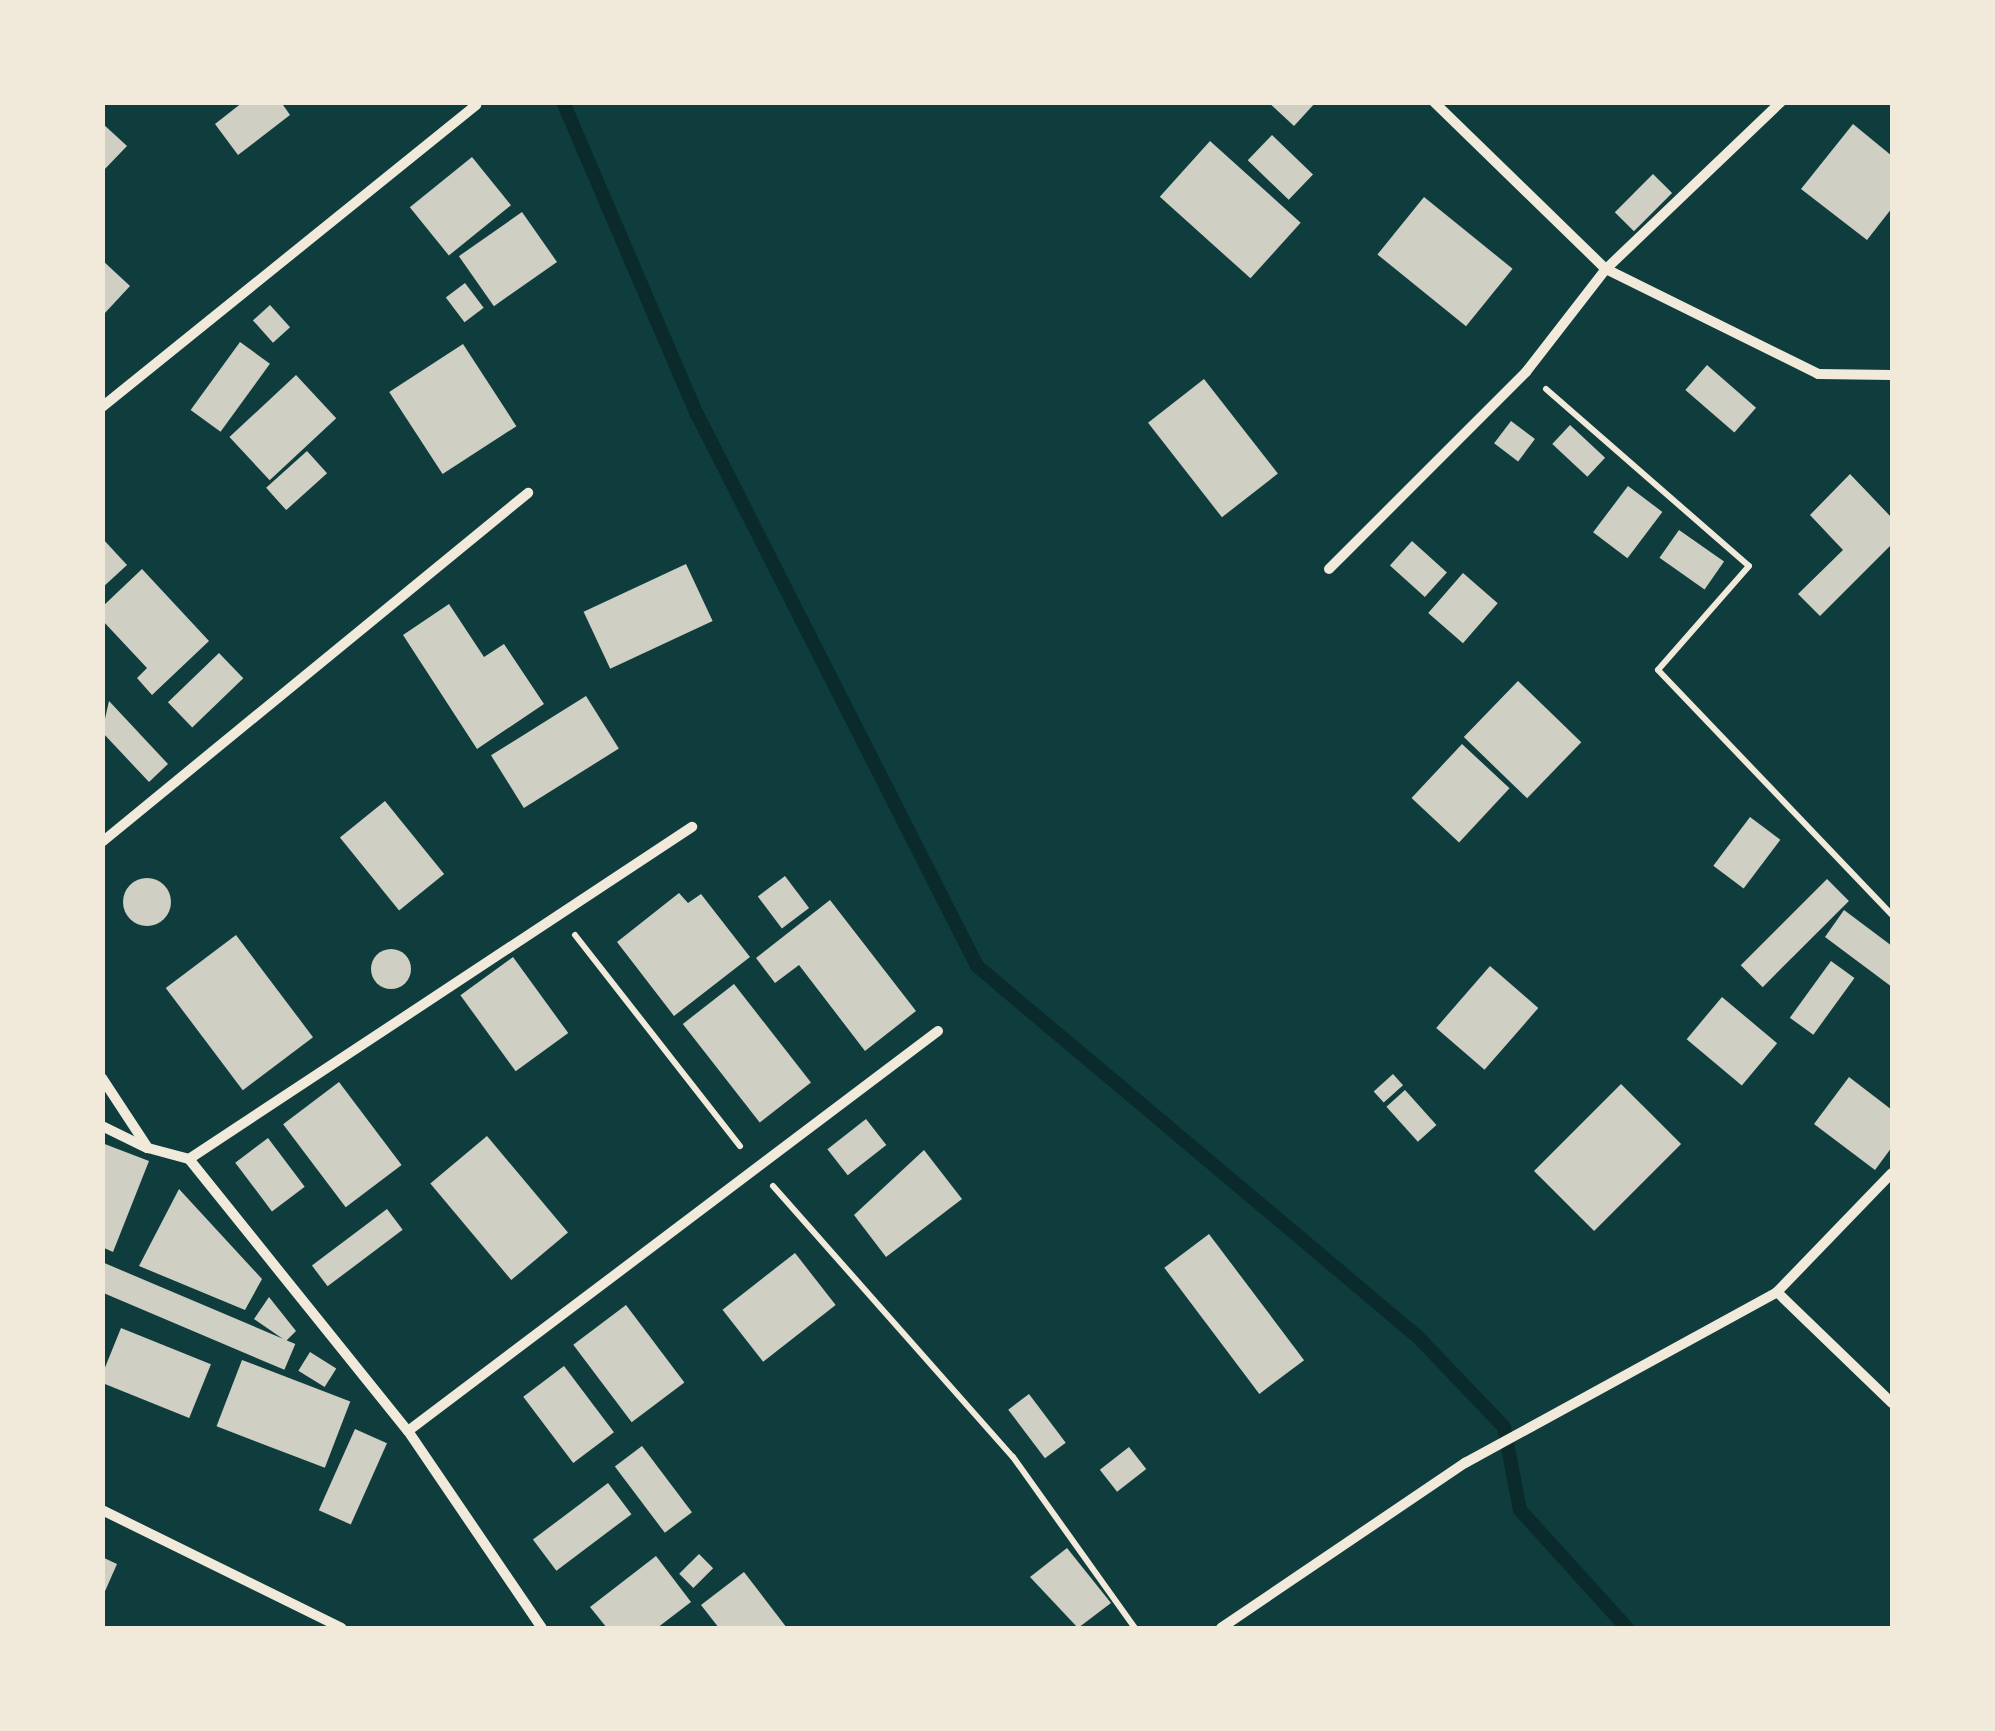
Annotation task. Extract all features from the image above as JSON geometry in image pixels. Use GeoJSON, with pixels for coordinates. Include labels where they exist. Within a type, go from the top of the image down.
{"type":"FeatureCollection","features":[{"type":"Feature","properties":{"kind":"street"},"geometry":{"type":"LineString","coordinates":[[1434,102],[1606,269],[1818,374],[1892,375]]}},
{"type":"Feature","properties":{"kind":"street"},"geometry":{"type":"LineString","coordinates":[[1328,570],[1526,372],[1606,269],[1780,102]]}},
{"type":"Feature","properties":{"kind":"street"},"geometry":{"type":"LineString","coordinates":[[102,407],[476,104]]}},
{"type":"Feature","properties":{"kind":"street"},"geometry":{"type":"LineString","coordinates":[[102,842],[528,494]]}},
{"type":"Feature","properties":{"kind":"street"},"geometry":{"type":"LineString","coordinates":[[190,1160],[562,918],[692,827]]}},
{"type":"Feature","properties":{"kind":"street"},"geometry":{"type":"LineString","coordinates":[[408,1432],[754,1164],[938,1030]]}},
{"type":"Feature","properties":{"kind":"street"},"geometry":{"type":"LineString","coordinates":[[102,1078],[148,1148]]}},
{"type":"Feature","properties":{"kind":"street"},"geometry":{"type":"LineString","coordinates":[[102,1126],[148,1148],[190,1160],[408,1432],[542,1628]]}},
{"type":"Feature","properties":{"kind":"street"},"geometry":{"type":"LineString","coordinates":[[1221,1628],[1465,1463],[1778,1292],[1892,1173]]}},
{"type":"Feature","properties":{"kind":"street"},"geometry":{"type":"LineString","coordinates":[[1778,1292],[1892,1403]]}},
{"type":"Feature","properties":{"kind":"street"},"geometry":{"type":"LineString","coordinates":[[102,1510],[342,1628]]}},
{"type":"Feature","properties":{"kind":"path"},"geometry":{"type":"LineString","coordinates":[[1526,372],[1749,566],[1658,670],[1892,915]]}},
{"type":"Feature","properties":{"kind":"path"},"geometry":{"type":"LineString","coordinates":[[562,918],[754,1164],[1012,1457],[1135,1628]]}},
{"type":"Feature","properties":{"kind":"building"},"geometry":{"type":"Polygon","coordinates":[[[243,102],[281,102],[290,115],[238,155],[215,124],[243,102]]]}},
{"type":"Feature","properties":{"kind":"building"},"geometry":{"type":"Polygon","coordinates":[[[1268,102],[1316,102],[1294,126],[1268,102]]]}},
{"type":"Feature","properties":{"kind":"building"},"geometry":{"type":"Polygon","coordinates":[[[102,123],[127,146],[102,172],[102,123]]]}},
{"type":"Feature","properties":{"kind":"building"},"geometry":{"type":"Polygon","coordinates":[[[1853,124],[1892,156],[1892,208],[1867,240],[1801,189],[1853,124]]]}},
{"type":"Feature","properties":{"kind":"building"},"geometry":{"type":"Polygon","coordinates":[[[1272,135],[1313,175],[1289,200],[1248,160],[1272,135]]]}},
{"type":"Feature","properties":{"kind":"building"},"geometry":{"type":"Polygon","coordinates":[[[1210,141],[1301,223],[1250,278],[1160,197],[1210,141]]]}},
{"type":"Feature","properties":{"kind":"building"},"geometry":{"type":"Polygon","coordinates":[[[472,157],[511,205],[449,256],[410,207],[472,157]]]}},
{"type":"Feature","properties":{"kind":"building"},"geometry":{"type":"Polygon","coordinates":[[[1653,174],[1672,193],[1634,231],[1615,212],[1653,174]]]}},
{"type":"Feature","properties":{"kind":"building"},"geometry":{"type":"Polygon","coordinates":[[[1424,197],[1513,269],[1466,326],[1377,255],[1424,197]]]}},
{"type":"Feature","properties":{"kind":"building"},"geometry":{"type":"Polygon","coordinates":[[[522,212],[557,262],[494,306],[459,256],[522,212]]]}},
{"type":"Feature","properties":{"kind":"building"},"geometry":{"type":"Polygon","coordinates":[[[102,260],[130,286],[104,314],[102,312],[102,260]]]}},
{"type":"Feature","properties":{"kind":"building"},"geometry":{"type":"Polygon","coordinates":[[[465,283],[484,308],[464,322],[446,297],[465,283]]]}},
{"type":"Feature","properties":{"kind":"building"},"geometry":{"type":"Polygon","coordinates":[[[270,305],[290,327],[273,343],[253,320],[270,305]]]}},
{"type":"Feature","properties":{"kind":"building"},"geometry":{"type":"Polygon","coordinates":[[[240,342],[270,364],[221,432],[191,410],[240,342]]]}},
{"type":"Feature","properties":{"kind":"building"},"geometry":{"type":"Polygon","coordinates":[[[463,344],[516,426],[443,474],[389,392],[463,344]]]}},
{"type":"Feature","properties":{"kind":"building"},"geometry":{"type":"Polygon","coordinates":[[[1707,365],[1756,408],[1734,433],[1685,390],[1707,365]]]}},
{"type":"Feature","properties":{"kind":"building"},"geometry":{"type":"Polygon","coordinates":[[[296,375],[336,418],[270,480],[229,437],[296,375]]]}},
{"type":"Feature","properties":{"kind":"building"},"geometry":{"type":"Polygon","coordinates":[[[1204,379],[1278,474],[1222,517],[1148,423],[1204,379]]]}},
{"type":"Feature","properties":{"kind":"building"},"geometry":{"type":"Polygon","coordinates":[[[1511,421],[1535,439],[1518,461],[1494,443],[1511,421]]]}},
{"type":"Feature","properties":{"kind":"building"},"geometry":{"type":"Polygon","coordinates":[[[1570,425],[1605,458],[1587,477],[1552,444],[1570,425]]]}},
{"type":"Feature","properties":{"kind":"building"},"geometry":{"type":"Polygon","coordinates":[[[307,451],[327,473],[286,510],[266,488],[307,451]]]}},
{"type":"Feature","properties":{"kind":"building"},"geometry":{"type":"Polygon","coordinates":[[[1850,474],[1892,518],[1892,544],[1820,616],[1798,594],[1843,550],[1810,515],[1850,474]]]}},
{"type":"Feature","properties":{"kind":"building"},"geometry":{"type":"Polygon","coordinates":[[[1628,486],[1662,512],[1627,558],[1593,532],[1628,486]]]}},
{"type":"Feature","properties":{"kind":"building"},"geometry":{"type":"Polygon","coordinates":[[[1679,530],[1724,562],[1705,589],[1659,558],[1679,530]]]}},
{"type":"Feature","properties":{"kind":"building"},"geometry":{"type":"Polygon","coordinates":[[[102,538],[127,565],[102,588],[102,538]]]}},
{"type":"Feature","properties":{"kind":"building"},"geometry":{"type":"Polygon","coordinates":[[[1412,541],[1447,572],[1425,597],[1390,566],[1412,541]]]}},
{"type":"Feature","properties":{"kind":"building"},"geometry":{"type":"Polygon","coordinates":[[[686,564],[713,621],[610,669],[584,612],[686,564]]]}},
{"type":"Feature","properties":{"kind":"building"},"geometry":{"type":"Polygon","coordinates":[[[142,569],[209,641],[152,695],[137,678],[147,668],[102,620],[102,607],[142,569]]]}},
{"type":"Feature","properties":{"kind":"building"},"geometry":{"type":"Polygon","coordinates":[[[1463,573],[1498,603],[1463,643],[1428,613],[1463,573]]]}},
{"type":"Feature","properties":{"kind":"building"},"geometry":{"type":"Polygon","coordinates":[[[449,604],[484,657],[504,644],[544,704],[477,749],[403,635],[449,604]]]}},
{"type":"Feature","properties":{"kind":"building"},"geometry":{"type":"Polygon","coordinates":[[[219,653],[243,678],[192,727],[168,702],[219,653]]]}},
{"type":"Feature","properties":{"kind":"building"},"geometry":{"type":"Polygon","coordinates":[[[1518,681],[1581,742],[1527,798],[1464,737],[1518,681]]]}},
{"type":"Feature","properties":{"kind":"building"},"geometry":{"type":"Polygon","coordinates":[[[586,696],[619,749],[524,808],[491,755],[586,696]]]}},
{"type":"Feature","properties":{"kind":"building"},"geometry":{"type":"Polygon","coordinates":[[[109,701],[168,764],[149,782],[102,732],[109,701]]]}},
{"type":"Feature","properties":{"kind":"building"},"geometry":{"type":"Polygon","coordinates":[[[1462,744],[1510,788],[1459,842],[1412,798],[1462,744]]]}},
{"type":"Feature","properties":{"kind":"building"},"geometry":{"type":"Polygon","coordinates":[[[385,801],[444,874],[399,911],[340,838],[385,801]]]}},
{"type":"Feature","properties":{"kind":"building"},"geometry":{"type":"Polygon","coordinates":[[[1750,817],[1780,840],[1744,889],[1713,866],[1750,817]]]}},
{"type":"Feature","properties":{"kind":"building"},"geometry":{"type":"Polygon","coordinates":[[[785,876],[809,908],[782,928],[758,896],[785,876]]]}},
{"type":"Feature","properties":{"kind":"building"},"geometry":{"type":"Polygon","coordinates":[[[147,878],[164,885],[171,902],[164,919],[147,926],[130,919],[123,902],[130,885],[147,878]]]}},
{"type":"Feature","properties":{"kind":"building"},"geometry":{"type":"Polygon","coordinates":[[[1827,879],[1849,901],[1763,987],[1741,965],[1827,879]]]}},
{"type":"Feature","properties":{"kind":"building"},"geometry":{"type":"Polygon","coordinates":[[[679,893],[688,903],[701,894],[750,957],[674,1016],[617,942],[679,893]]]}},
{"type":"Feature","properties":{"kind":"building"},"geometry":{"type":"Polygon","coordinates":[[[830,900],[916,1011],[865,1051],[799,965],[775,983],[756,958],[830,900]]]}},
{"type":"Feature","properties":{"kind":"building"},"geometry":{"type":"Polygon","coordinates":[[[1844,910],[1892,946],[1892,987],[1825,937],[1844,910]]]}},
{"type":"Feature","properties":{"kind":"building"},"geometry":{"type":"Polygon","coordinates":[[[236,935],[313,1037],[243,1090],[166,988],[236,935]]]}},
{"type":"Feature","properties":{"kind":"building"},"geometry":{"type":"Polygon","coordinates":[[[391,949],[405,955],[411,969],[405,983],[391,989],[377,983],[371,969],[377,955],[391,949]]]}},
{"type":"Feature","properties":{"kind":"building"},"geometry":{"type":"Polygon","coordinates":[[[513,957],[568,1033],[516,1071],[460,995],[513,957]]]}},
{"type":"Feature","properties":{"kind":"building"},"geometry":{"type":"Polygon","coordinates":[[[1831,961],[1854,978],[1813,1035],[1790,1018],[1831,961]]]}},
{"type":"Feature","properties":{"kind":"building"},"geometry":{"type":"Polygon","coordinates":[[[1490,966],[1538,1008],[1485,1070],[1436,1028],[1490,966]]]}},
{"type":"Feature","properties":{"kind":"building"},"geometry":{"type":"Polygon","coordinates":[[[734,984],[811,1083],[760,1123],[683,1024],[734,984]]]}},
{"type":"Feature","properties":{"kind":"building"},"geometry":{"type":"Polygon","coordinates":[[[1722,997],[1777,1043],[1742,1085],[1687,1039],[1722,997]]]}},
{"type":"Feature","properties":{"kind":"building"},"geometry":{"type":"Polygon","coordinates":[[[1393,1074],[1403,1085],[1384,1103],[1374,1091],[1393,1074]]]}},
{"type":"Feature","properties":{"kind":"building"},"geometry":{"type":"Polygon","coordinates":[[[1849,1077],[1892,1110],[1892,1147],[1875,1170],[1814,1124],[1849,1077]]]}},
{"type":"Feature","properties":{"kind":"building"},"geometry":{"type":"Polygon","coordinates":[[[339,1082],[402,1165],[346,1207],[283,1124],[339,1082]]]}},
{"type":"Feature","properties":{"kind":"building"},"geometry":{"type":"Polygon","coordinates":[[[1621,1084],[1681,1144],[1594,1231],[1534,1171],[1621,1084]]]}},
{"type":"Feature","properties":{"kind":"building"},"geometry":{"type":"Polygon","coordinates":[[[1405,1090],[1436,1125],[1418,1142],[1386,1107],[1405,1090]]]}},
{"type":"Feature","properties":{"kind":"building"},"geometry":{"type":"Polygon","coordinates":[[[866,1119],[886,1145],[848,1175],[827,1149],[866,1119]]]}},
{"type":"Feature","properties":{"kind":"building"},"geometry":{"type":"Polygon","coordinates":[[[487,1136],[568,1233],[511,1280],[430,1184],[487,1136]]]}},
{"type":"Feature","properties":{"kind":"building"},"geometry":{"type":"Polygon","coordinates":[[[268,1138],[305,1187],[272,1211],[235,1163],[268,1138]]]}},
{"type":"Feature","properties":{"kind":"building"},"geometry":{"type":"Polygon","coordinates":[[[102,1143],[149,1161],[113,1252],[102,1247],[102,1143]]]}},
{"type":"Feature","properties":{"kind":"building"},"geometry":{"type":"Polygon","coordinates":[[[924,1150],[962,1199],[886,1257],[854,1215],[924,1150]]]}},
{"type":"Feature","properties":{"kind":"building"},"geometry":{"type":"Polygon","coordinates":[[[179,1189],[262,1279],[245,1310],[139,1266],[179,1189]]]}},
{"type":"Feature","properties":{"kind":"building"},"geometry":{"type":"Polygon","coordinates":[[[387,1209],[403,1230],[328,1286],[312,1266],[387,1209]]]}},
{"type":"Feature","properties":{"kind":"building"},"geometry":{"type":"Polygon","coordinates":[[[1209,1234],[1304,1360],[1259,1394],[1164,1268],[1209,1234]]]}},
{"type":"Feature","properties":{"kind":"building"},"geometry":{"type":"Polygon","coordinates":[[[795,1253],[836,1305],[763,1362],[723,1310],[795,1253]]]}},
{"type":"Feature","properties":{"kind":"building"},"geometry":{"type":"Polygon","coordinates":[[[102,1262],[295,1344],[284,1370],[102,1292],[102,1262]]]}},
{"type":"Feature","properties":{"kind":"building"},"geometry":{"type":"Polygon","coordinates":[[[269,1297],[296,1331],[286,1341],[254,1319],[269,1297]]]}},
{"type":"Feature","properties":{"kind":"building"},"geometry":{"type":"Polygon","coordinates":[[[626,1305],[684,1382],[632,1422],[573,1345],[626,1305]]]}},
{"type":"Feature","properties":{"kind":"building"},"geometry":{"type":"Polygon","coordinates":[[[121,1328],[211,1364],[189,1418],[102,1383],[121,1328]]]}},
{"type":"Feature","properties":{"kind":"building"},"geometry":{"type":"Polygon","coordinates":[[[310,1352],[336,1368],[325,1387],[298,1371],[310,1352]]]}},
{"type":"Feature","properties":{"kind":"building"},"geometry":{"type":"Polygon","coordinates":[[[242,1360],[350,1402],[325,1468],[217,1426],[242,1360]]]}},
{"type":"Feature","properties":{"kind":"building"},"geometry":{"type":"Polygon","coordinates":[[[564,1366],[614,1432],[573,1463],[523,1397],[564,1366]]]}},
{"type":"Feature","properties":{"kind":"building"},"geometry":{"type":"Polygon","coordinates":[[[1029,1394],[1066,1443],[1045,1458],[1008,1410],[1029,1394]]]}},
{"type":"Feature","properties":{"kind":"building"},"geometry":{"type":"Polygon","coordinates":[[[355,1429],[387,1443],[351,1525],[319,1510],[355,1429]]]}},
{"type":"Feature","properties":{"kind":"building"},"geometry":{"type":"Polygon","coordinates":[[[642,1446],[692,1512],[665,1533],[615,1466],[642,1446]]]}},
{"type":"Feature","properties":{"kind":"building"},"geometry":{"type":"Polygon","coordinates":[[[1129,1447],[1146,1469],[1117,1492],[1100,1470],[1129,1447]]]}},
{"type":"Feature","properties":{"kind":"building"},"geometry":{"type":"Polygon","coordinates":[[[608,1483],[631,1514],[556,1571],[533,1540],[608,1483]]]}},
{"type":"Feature","properties":{"kind":"building"},"geometry":{"type":"Polygon","coordinates":[[[1067,1548],[1111,1603],[1078,1628],[1030,1577],[1067,1548]]]}},
{"type":"Feature","properties":{"kind":"building"},"geometry":{"type":"Polygon","coordinates":[[[699,1554],[713,1568],[693,1588],[679,1574],[699,1554]]]}},
{"type":"Feature","properties":{"kind":"building"},"geometry":{"type":"Polygon","coordinates":[[[656,1556],[691,1602],[657,1628],[607,1628],[590,1607],[656,1556]]]}},
{"type":"Feature","properties":{"kind":"building"},"geometry":{"type":"Polygon","coordinates":[[[102,1557],[117,1564],[102,1598],[102,1557]]]}},
{"type":"Feature","properties":{"kind":"building"},"geometry":{"type":"Polygon","coordinates":[[[744,1572],[787,1628],[719,1628],[701,1605],[744,1572]]]}},
{"type":"Feature","properties":{"kind":"waterway"},"geometry":{"type":"LineString","coordinates":[[563,102],[697,414],[977,966],[1418,1337],[1504,1427],[1520,1510],[1627,1628]]}}]}
